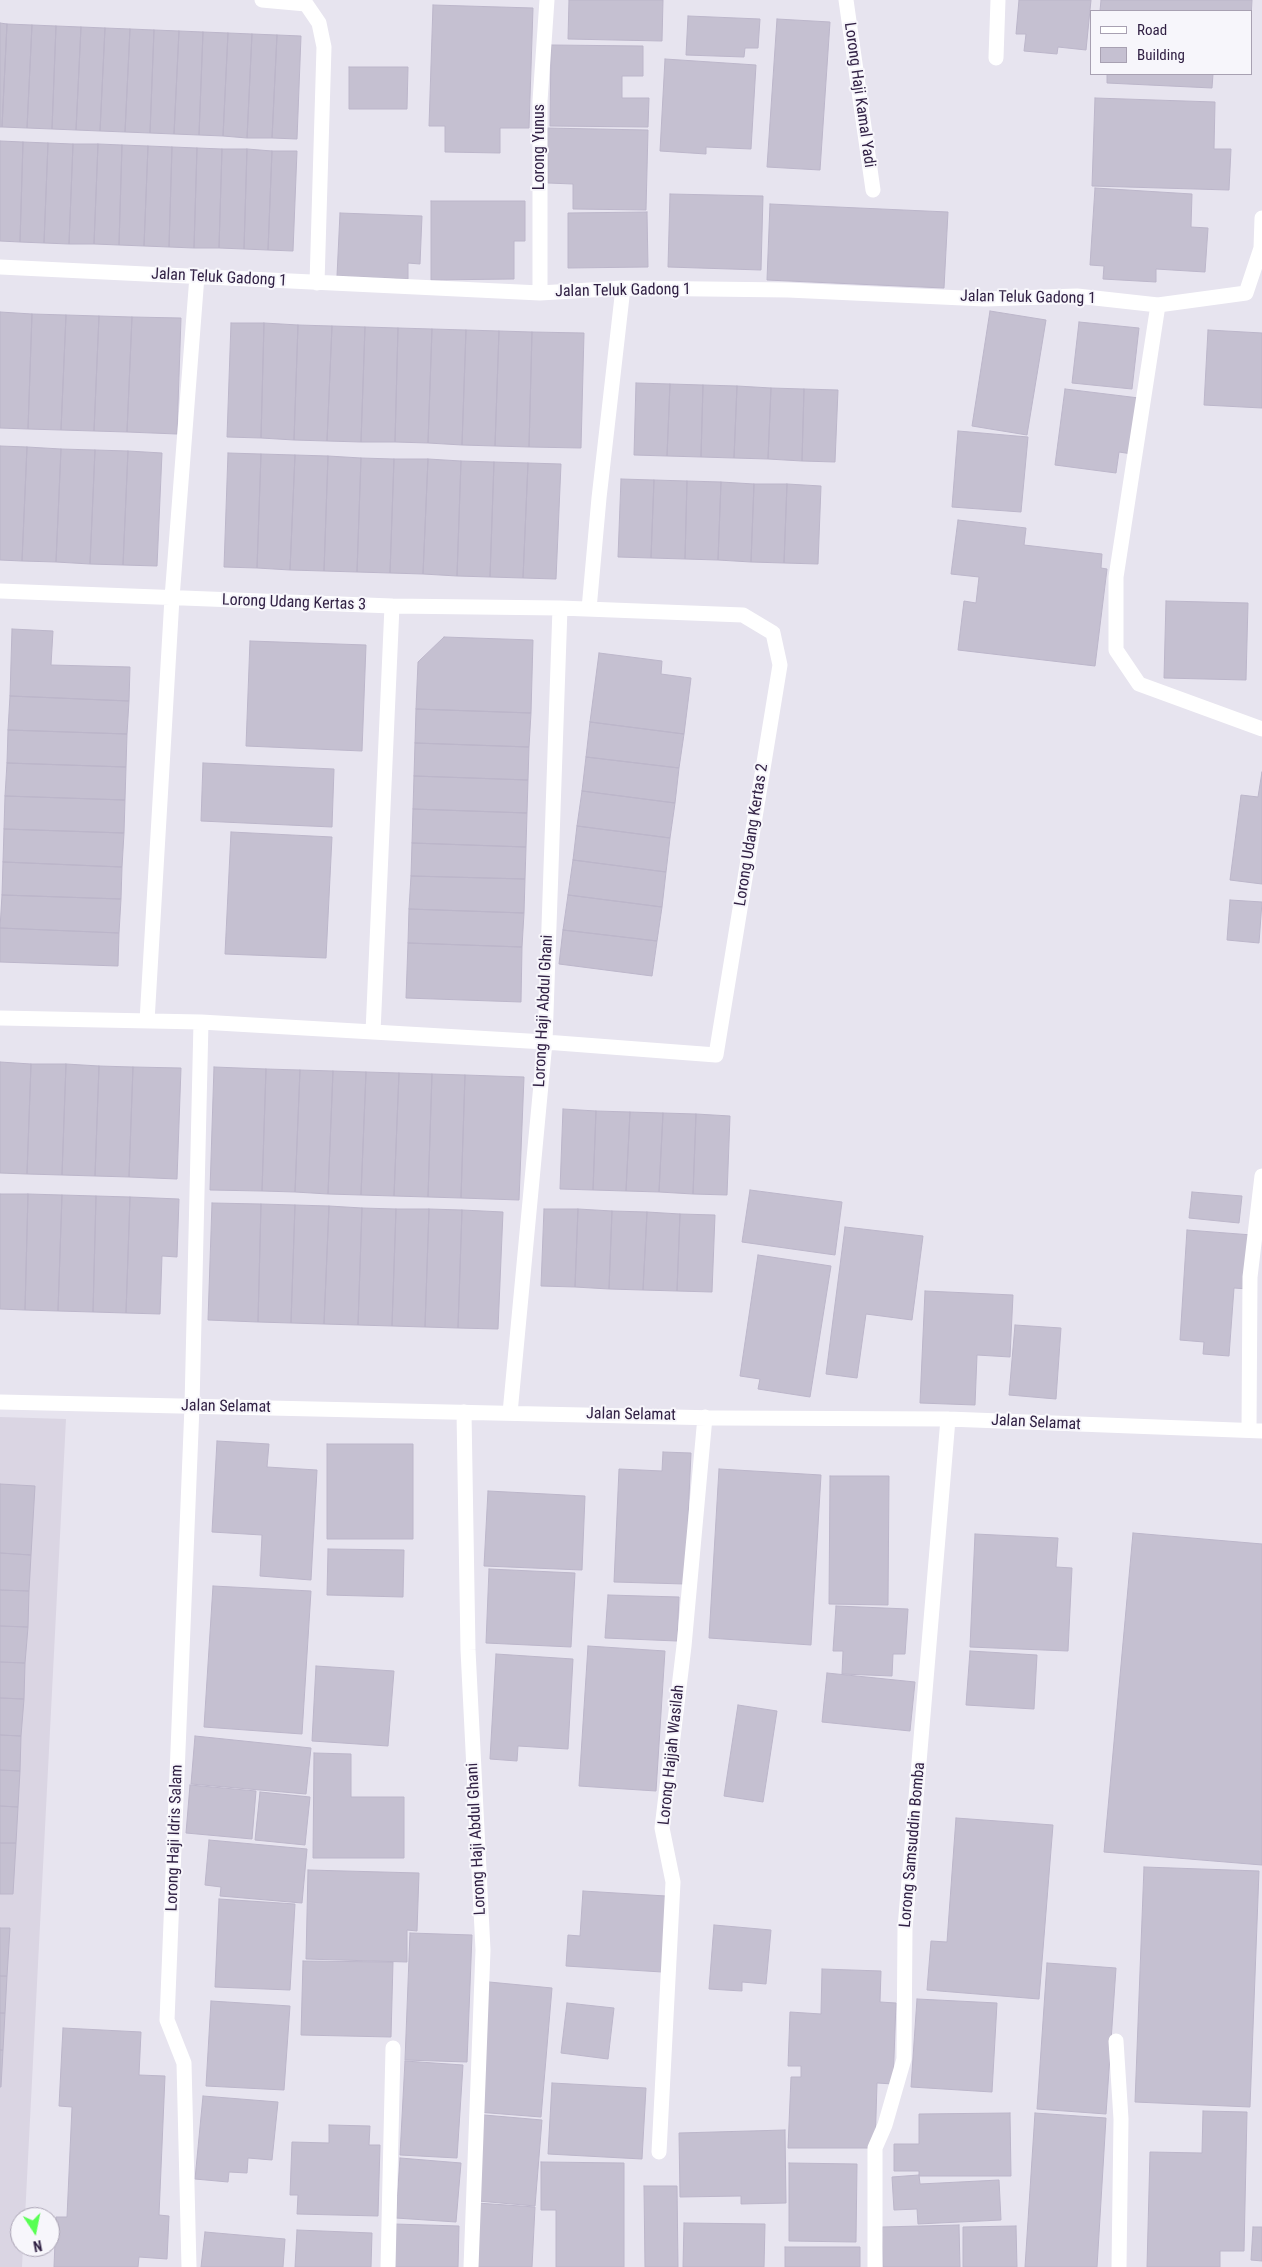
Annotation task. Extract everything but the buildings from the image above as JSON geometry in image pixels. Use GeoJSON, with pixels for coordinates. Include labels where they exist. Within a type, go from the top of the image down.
{"type":"FeatureCollection","features":[{"type":"Feature","properties":{"kind":"street"},"geometry":{"type":"LineString","coordinates":[[262,0],[306,4],[319,23],[324,47],[317,283]]}},
{"type":"Feature","properties":{"kind":"street","name":"Lorong Yunus"},"geometry":{"type":"LineString","coordinates":[[540,293],[540,101],[547,0]]}},
{"type":"Feature","properties":{"kind":"street","name":"Lorong Haji Kamal Yadi"},"geometry":{"type":"LineString","coordinates":[[846,0],[873,190]]}},
{"type":"Feature","properties":{"kind":"street"},"geometry":{"type":"LineString","coordinates":[[996,58],[998,0]]}},
{"type":"Feature","properties":{"kind":"street","name":"Jalan Teluk Gadong 1"},"geometry":{"type":"LineString","coordinates":[[0,267],[540,293],[623,288],[788,290],[985,299],[1077,296],[1158,305],[1246,293],[1261,248],[1262,218]]}},
{"type":"Feature","properties":{"kind":"street"},"geometry":{"type":"LineString","coordinates":[[147,1021],[172,598],[197,276]]}},
{"type":"Feature","properties":{"kind":"street"},"geometry":{"type":"LineString","coordinates":[[589,609],[599,498],[623,288]]}},
{"type":"Feature","properties":{"kind":"street"},"geometry":{"type":"LineString","coordinates":[[1158,305],[1116,576],[1116,650],[1140,684],[1262,729]]}},
{"type":"Feature","properties":{"kind":"street","name":"Lorong Udang Kertas 3"},"geometry":{"type":"LineString","coordinates":[[0,591],[392,606],[589,609]]}},
{"type":"Feature","properties":{"kind":"street"},"geometry":{"type":"LineString","coordinates":[[373,1032],[392,606]]}},
{"type":"Feature","properties":{"kind":"street","name":"Lorong Haji Abdul Ghani"},"geometry":{"type":"LineString","coordinates":[[510,1413],[545,1042],[560,608]]}},
{"type":"Feature","properties":{"kind":"street","name":"Lorong Udang Kertas 2"},"geometry":{"type":"LineString","coordinates":[[545,1042],[716,1055],[780,665],[773,633],[743,614],[589,609]]}},
{"type":"Feature","properties":{"kind":"street"},"geometry":{"type":"LineString","coordinates":[[0,1018],[201,1022],[545,1042]]}},
{"type":"Feature","properties":{"kind":"street","name":"Lorong Haji Idris Salam"},"geometry":{"type":"LineString","coordinates":[[189,2267],[184,2063],[167,2020],[192,1406],[201,1022]]}},
{"type":"Feature","properties":{"kind":"street"},"geometry":{"type":"LineString","coordinates":[[1256,1430],[1250,1277],[1262,1176]]}},
{"type":"Feature","properties":{"kind":"street","name":"Jalan Selamat"},"geometry":{"type":"LineString","coordinates":[[0,1402],[705,1417],[948,1419],[1256,1430]]}},
{"type":"Feature","properties":{"kind":"street","name":"Lorong Haji Abdul Ghani"},"geometry":{"type":"LineString","coordinates":[[464,1412],[468,1650],[483,1950],[471,2267]]}},
{"type":"Feature","properties":{"kind":"street","name":"Lorong Hajjah Wasilah"},"geometry":{"type":"LineString","coordinates":[[659,2152],[673,1882],[662,1828],[684,1646],[705,1417]]}},
{"type":"Feature","properties":{"kind":"street","name":"Lorong Samsuddin Bomba"},"geometry":{"type":"LineString","coordinates":[[875,2267],[875,2148],[885,2125],[904,2059],[905,1928],[948,1419]]}},
{"type":"Feature","properties":{"kind":"street"},"geometry":{"type":"LineString","coordinates":[[1116,2041],[1121,2119],[1119,2267]]}},
{"type":"Feature","properties":{"kind":"street"},"geometry":{"type":"LineString","coordinates":[[388,2267],[393,2048]]}},
{"type":"Feature","properties":{"kind":"shaded area"},"geometry":{"type":"Polygon","coordinates":[[[0,1417],[66,1419],[26,2207],[10,2207],[10,2257],[22,2257],[22,2267],[0,2267],[0,1417]]]}}]}
